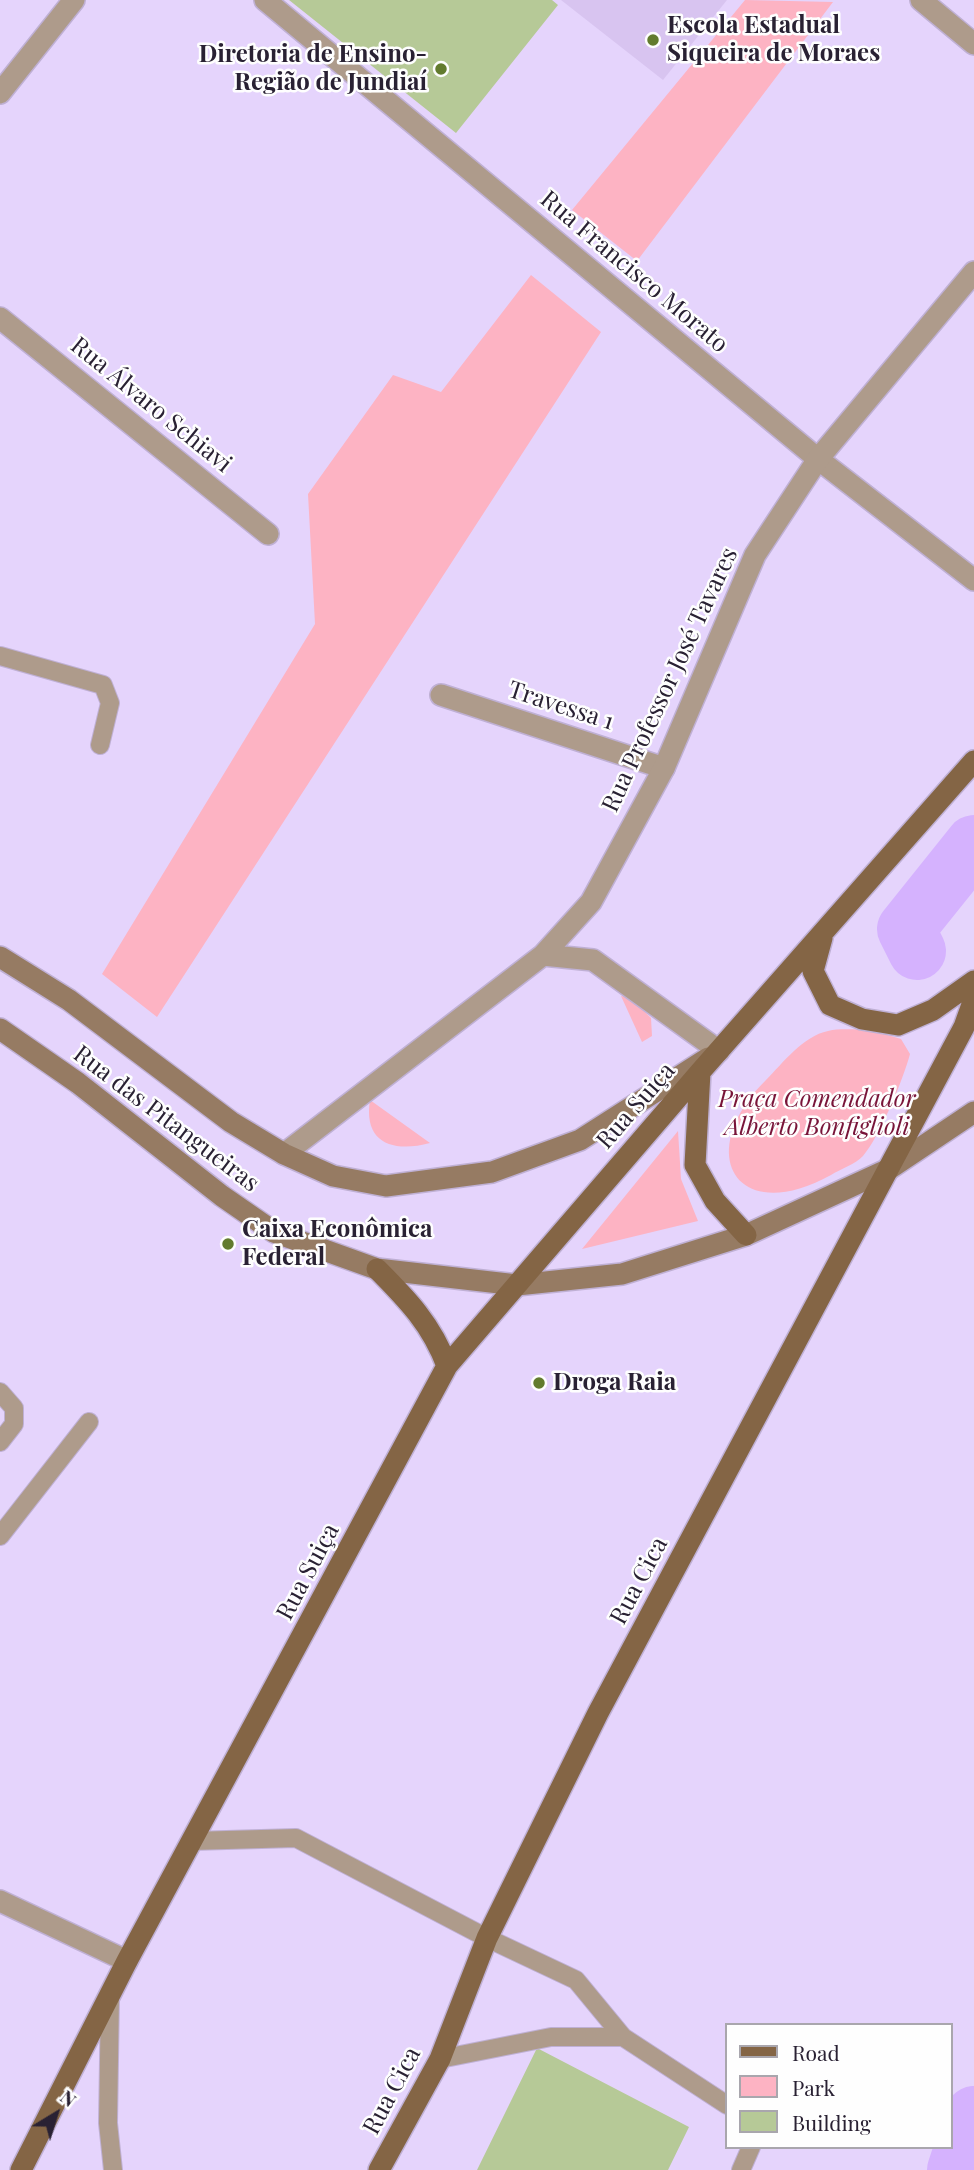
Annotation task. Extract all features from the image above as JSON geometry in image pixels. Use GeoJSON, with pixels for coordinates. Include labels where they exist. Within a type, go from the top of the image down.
{"type":"FeatureCollection","features":[{"type":"Feature","properties":{"kind":"main road","name":"Rua Suiça"},"geometry":{"type":"LineString","coordinates":[[21,2170],[127,1961],[447,1366],[700,1072],[974,761]]}},
{"type":"Feature","properties":{"kind":"main road"},"geometry":{"type":"LineString","coordinates":[[823,932],[813,971],[830,1005],[862,1019],[898,1025],[933,1010],[974,981]]}},
{"type":"Feature","properties":{"kind":"main road","name":"Rua das Pitangueiras"},"geometry":{"type":"LineString","coordinates":[[0,957],[69,1000],[231,1122],[284,1154],[333,1176],[386,1185],[492,1172],[580,1140],[719,1051]]}},
{"type":"Feature","properties":{"kind":"main road","name":"Rua Cica"},"geometry":{"type":"LineString","coordinates":[[379,2170],[440,2059],[487,1938],[598,1713],[964,1027],[974,999]]}},
{"type":"Feature","properties":{"kind":"main road","name":"Rua das Pitangueiras"},"geometry":{"type":"LineString","coordinates":[[0,1029],[78,1083],[222,1196],[274,1232],[377,1269],[517,1285],[622,1274],[746,1235],[889,1169],[974,1112]]}},
{"type":"Feature","properties":{"kind":"main road"},"geometry":{"type":"LineString","coordinates":[[700,1072],[695,1165],[715,1201],[746,1235]]}},
{"type":"Feature","properties":{"kind":"main road"},"geometry":{"type":"LineString","coordinates":[[377,1269],[414,1306],[437,1339],[447,1366]]}},
{"type":"Feature","properties":{"kind":"street"},"geometry":{"type":"LineString","coordinates":[[0,93],[74,0]]}},
{"type":"Feature","properties":{"kind":"street","name":"Rua Francisco Morato"},"geometry":{"type":"LineString","coordinates":[[265,0],[818,459],[974,580]]}},
{"type":"Feature","properties":{"kind":"street"},"geometry":{"type":"LineString","coordinates":[[921,0],[974,44]]}},
{"type":"Feature","properties":{"kind":"street","name":"Rua Professor José Tavares"},"geometry":{"type":"LineString","coordinates":[[284,1154],[543,955],[591,902],[664,768],[755,555],[818,459],[974,272]]}},
{"type":"Feature","properties":{"kind":"street","name":"Rua Álvaro Schiavi"},"geometry":{"type":"LineString","coordinates":[[0,318],[268,534]]}},
{"type":"Feature","properties":{"kind":"street","name":"Travessa 1"},"geometry":{"type":"LineString","coordinates":[[441,695],[664,768]]}},
{"type":"Feature","properties":{"kind":"street"},"geometry":{"type":"LineString","coordinates":[[543,955],[593,960],[719,1051]]}},
{"type":"Feature","properties":{"kind":"street"},"geometry":{"type":"LineString","coordinates":[[0,1901],[127,1961]]}},
{"type":"Feature","properties":{"kind":"lane"},"geometry":{"type":"LineString","coordinates":[[0,656],[103,685],[110,703],[100,745]]}},
{"type":"Feature","properties":{"kind":"lane"},"geometry":{"type":"LineString","coordinates":[[0,1392],[14,1408],[14,1424],[0,1443]]}},
{"type":"Feature","properties":{"kind":"lane"},"geometry":{"type":"LineString","coordinates":[[0,1536],[89,1422]]}},
{"type":"Feature","properties":{"kind":"lane"},"geometry":{"type":"LineString","coordinates":[[192,1841],[296,1838],[487,1938],[576,1980],[623,2037],[726,2104]]}},
{"type":"Feature","properties":{"kind":"lane"},"geometry":{"type":"LineString","coordinates":[[110,1996],[108,2123],[113,2170]]}},
{"type":"Feature","properties":{"kind":"lane"},"geometry":{"type":"LineString","coordinates":[[440,2059],[551,2037],[623,2037]]}},
{"type":"Feature","properties":{"kind":"lane"},"geometry":{"type":"LineString","coordinates":[[741,2170],[750,2149]]}},
{"type":"Feature","properties":{"kind":"shaded area","name":"Escola Estadual Siqueira de Moraes"},"geometry":{"type":"Polygon","coordinates":[[[561,0],[727,0],[663,80],[561,0]]]}},
{"type":"Feature","properties":{"kind":"green space"},"geometry":{"type":"Polygon","coordinates":[[[745,0],[833,2],[637,261],[572,210],[745,0]]]}},
{"type":"Feature","properties":{"kind":"green space"},"geometry":{"type":"Polygon","coordinates":[[[531,275],[601,332],[157,1017],[102,974],[315,624],[308,494],[393,375],[441,392],[531,275]]]}},
{"type":"Feature","properties":{"kind":"green space"},"geometry":{"type":"Polygon","coordinates":[[[621,996],[631,998],[651,1018],[652,1036],[642,1042],[621,996]]]}},
{"type":"Feature","properties":{"kind":"green space","name":"Praça Comendador Alberto Bonfiglioli"},"geometry":{"type":"Polygon","coordinates":[[[833,1030],[871,1030],[901,1039],[910,1054],[890,1107],[870,1147],[856,1162],[798,1189],[770,1193],[749,1187],[735,1174],[729,1156],[732,1133],[744,1107],[786,1058],[810,1038],[833,1030]]]}},
{"type":"Feature","properties":{"kind":"green space"},"geometry":{"type":"Polygon","coordinates":[[[370,1100],[430,1143],[404,1147],[384,1141],[376,1135],[371,1126],[370,1100]]]}},
{"type":"Feature","properties":{"kind":"green space","name":"Praça Comendador Alberto Bonfiglioli"},"geometry":{"type":"Polygon","coordinates":[[[678,1131],[681,1179],[698,1221],[582,1249],[678,1131]]]}},
{"type":"Feature","properties":{"kind":"building","name":"Diretoria de Ensino- Região de Jundiaí"},"geometry":{"type":"Polygon","coordinates":[[[289,0],[552,0],[558,5],[456,133],[289,0]]]}},
{"type":"Feature","properties":{"kind":"building"},"geometry":{"type":"Polygon","coordinates":[[[537,2048],[689,2127],[668,2170],[477,2170],[537,2048]]]}},
{"type":"Feature","properties":{"kind":"waterway"},"geometry":{"type":"LineString","coordinates":[[917,951],[906,929],[974,844]]}},
{"type":"Feature","properties":{"kind":"waterway"},"geometry":{"type":"LineString","coordinates":[[956,2170],[974,2115]]}},
{"type":"Feature","properties":{"kind":"place","name":"Escola Estadual Siqueira de Moraes"},"geometry":{"type":"Point","coordinates":[653,40]}},
{"type":"Feature","properties":{"kind":"place","name":"Diretoria de Ensino- Região de Jundiaí"},"geometry":{"type":"Point","coordinates":[441,69]}},
{"type":"Feature","properties":{"kind":"place","name":"Caixa Econômica Federal"},"geometry":{"type":"Point","coordinates":[228,1244]}},
{"type":"Feature","properties":{"kind":"place","name":"Droga Raia"},"geometry":{"type":"Point","coordinates":[539,1383]}}]}
